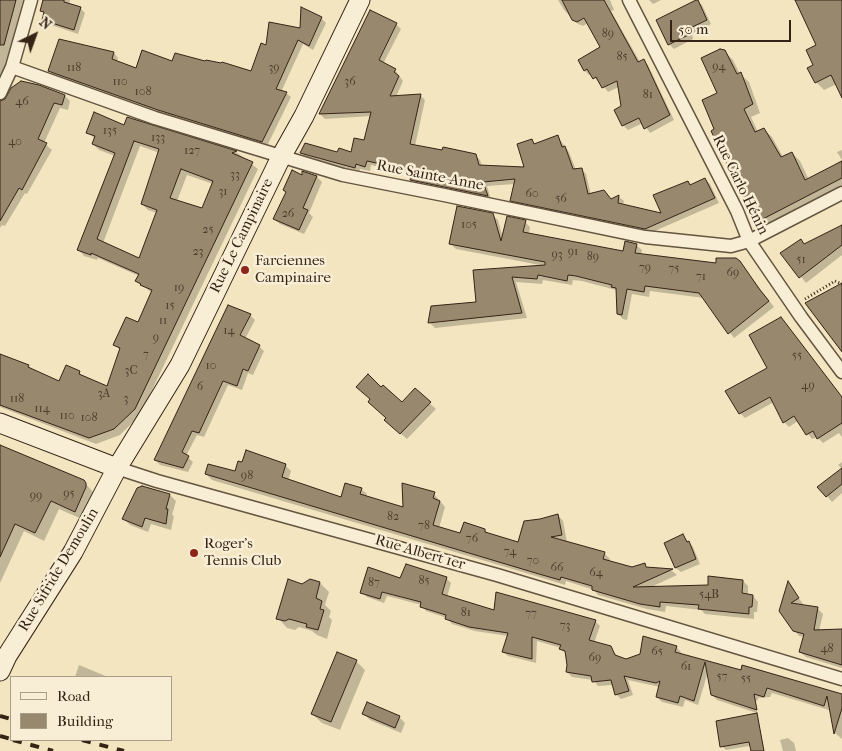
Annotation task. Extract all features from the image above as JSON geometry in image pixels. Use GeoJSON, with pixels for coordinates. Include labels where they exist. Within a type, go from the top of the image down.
{"type":"FeatureCollection","features":[{"type":"Feature","properties":{"kind":"main road","name":"Rue Le Campinaire"},"geometry":{"type":"LineString","coordinates":[[118,468],[180,364],[360,0]]}},
{"type":"Feature","properties":{"kind":"main road","name":"Rue Albert 1er"},"geometry":{"type":"LineString","coordinates":[[0,424],[118,468]]}},
{"type":"Feature","properties":{"kind":"main road","name":"Rue Sifride Demoulin"},"geometry":{"type":"LineString","coordinates":[[0,671],[7,656],[72,552],[118,468]]}},
{"type":"Feature","properties":{"kind":"street"},"geometry":{"type":"LineString","coordinates":[[0,93],[12,67],[31,0]]}},
{"type":"Feature","properties":{"kind":"street","name":"Rue Carlo Hénin"},"geometry":{"type":"LineString","coordinates":[[629,0],[737,211],[749,242],[842,372]]}},
{"type":"Feature","properties":{"kind":"street","name":"Rue Sainte-Anne"},"geometry":{"type":"LineString","coordinates":[[12,67],[154,118],[344,176],[645,237],[730,246],[749,242],[842,193]]}},
{"type":"Feature","properties":{"kind":"street","name":"Rue Albert 1er"},"geometry":{"type":"LineString","coordinates":[[118,468],[506,577],[842,679]]}},
{"type":"Feature","properties":{"kind":"path"},"geometry":{"type":"LineString","coordinates":[[794,306],[835,281],[842,284]]}},
{"type":"Feature","properties":{"kind":"building"},"geometry":{"type":"Polygon","coordinates":[[[0,0],[16,0],[4,45],[0,45],[0,0]]]}},
{"type":"Feature","properties":{"kind":"building"},"geometry":{"type":"Polygon","coordinates":[[[43,0],[64,0],[64,2],[81,7],[74,30],[42,20],[44,12],[40,11],[43,0]]]}},
{"type":"Feature","properties":{"kind":"building"},"geometry":{"type":"Polygon","coordinates":[[[562,0],[604,0],[638,62],[644,59],[670,115],[644,129],[639,118],[622,126],[614,110],[621,106],[617,81],[602,88],[596,77],[593,79],[587,69],[584,71],[578,60],[600,47],[584,18],[577,22],[572,20],[562,0]]]}},
{"type":"Feature","properties":{"kind":"building"},"geometry":{"type":"Polygon","coordinates":[[[698,0],[707,20],[688,29],[690,34],[668,45],[656,20],[698,0]]]}},
{"type":"Feature","properties":{"kind":"building"},"geometry":{"type":"Polygon","coordinates":[[[795,0],[842,0],[842,98],[831,75],[815,83],[807,68],[813,65],[806,50],[816,45],[795,0]]]}},
{"type":"Feature","properties":{"kind":"building"},"geometry":{"type":"Polygon","coordinates":[[[301,7],[322,17],[309,46],[298,40],[276,89],[287,92],[262,142],[158,110],[48,71],[59,39],[114,52],[112,59],[136,68],[142,50],[172,61],[175,53],[205,61],[222,62],[251,71],[261,43],[266,45],[269,22],[300,28],[301,7]]]}},
{"type":"Feature","properties":{"kind":"building"},"geometry":{"type":"Polygon","coordinates":[[[370,10],[397,23],[379,60],[396,69],[394,72],[399,76],[390,96],[421,94],[410,144],[442,150],[443,147],[476,154],[479,165],[524,167],[517,144],[532,139],[534,144],[558,135],[562,147],[565,146],[573,169],[582,168],[588,194],[604,190],[611,199],[619,195],[618,203],[661,213],[653,195],[688,181],[690,185],[705,178],[715,198],[645,229],[510,201],[515,179],[483,182],[488,196],[410,180],[412,171],[367,161],[365,167],[356,164],[355,168],[300,153],[305,143],[337,152],[339,148],[351,152],[354,138],[364,140],[371,112],[319,114],[370,10]]]}},
{"type":"Feature","properties":{"kind":"building"},"geometry":{"type":"Polygon","coordinates":[[[720,49],[725,50],[737,74],[741,72],[753,104],[744,109],[755,132],[764,128],[781,157],[792,152],[805,180],[842,161],[842,178],[759,221],[754,219],[711,131],[714,129],[702,100],[717,93],[701,58],[720,49]]]}},
{"type":"Feature","properties":{"kind":"building"},"geometry":{"type":"Polygon","coordinates":[[[21,81],[39,85],[65,95],[62,105],[54,103],[38,139],[47,143],[22,190],[19,188],[0,221],[0,101],[5,99],[11,88],[21,81]]]}},
{"type":"Feature","properties":{"kind":"building"},"geometry":{"type":"Polygon","coordinates":[[[94,112],[124,125],[127,117],[237,151],[232,153],[253,162],[135,409],[114,429],[89,438],[0,405],[0,354],[29,365],[28,367],[59,381],[66,365],[80,371],[79,374],[107,386],[120,348],[113,345],[126,317],[138,322],[152,290],[135,281],[139,274],[91,253],[91,255],[77,250],[115,153],[92,144],[95,136],[86,133],[94,112]],[[134,141],[97,239],[139,258],[157,210],[141,204],[159,149],[134,141]],[[181,169],[170,198],[202,208],[213,181],[181,169]]]}},
{"type":"Feature","properties":{"kind":"building"},"geometry":{"type":"Polygon","coordinates":[[[292,170],[302,175],[302,171],[317,176],[303,208],[308,210],[299,230],[273,219],[286,192],[283,190],[292,170]]]}},
{"type":"Feature","properties":{"kind":"building"},"geometry":{"type":"Polygon","coordinates":[[[457,206],[493,213],[501,241],[507,216],[526,220],[523,232],[623,251],[625,241],[637,244],[635,253],[716,263],[716,258],[736,258],[769,301],[728,334],[699,293],[645,286],[644,292],[627,289],[622,315],[617,314],[616,288],[611,287],[612,285],[576,276],[568,275],[567,281],[538,275],[537,279],[512,277],[522,313],[428,323],[431,306],[476,302],[473,270],[545,265],[545,262],[449,244],[457,206]]]}},
{"type":"Feature","properties":{"kind":"building"},"geometry":{"type":"Polygon","coordinates":[[[842,225],[842,245],[799,278],[780,253],[801,239],[804,244],[842,225]]]}},
{"type":"Feature","properties":{"kind":"building"},"geometry":{"type":"Polygon","coordinates":[[[842,283],[842,352],[805,303],[842,283]]]}},
{"type":"Feature","properties":{"kind":"building"},"geometry":{"type":"Polygon","coordinates":[[[228,305],[251,314],[240,335],[260,345],[248,371],[243,369],[237,386],[223,381],[199,433],[192,431],[182,452],[189,456],[183,468],[154,460],[228,305]]]}},
{"type":"Feature","properties":{"kind":"building"},"geometry":{"type":"Polygon","coordinates":[[[781,317],[842,397],[842,423],[817,439],[813,431],[806,435],[794,416],[783,423],[770,397],[739,414],[725,391],[767,368],[749,335],[781,317]]]}},
{"type":"Feature","properties":{"kind":"building"},"geometry":{"type":"Polygon","coordinates":[[[368,374],[381,387],[383,385],[402,402],[415,388],[431,402],[400,434],[384,420],[386,418],[368,402],[370,399],[356,387],[368,374]]]}},
{"type":"Feature","properties":{"kind":"building"},"geometry":{"type":"Polygon","coordinates":[[[0,445],[84,480],[86,487],[75,512],[51,501],[35,533],[15,524],[0,557],[0,445]]]}},
{"type":"Feature","properties":{"kind":"building"},"geometry":{"type":"Polygon","coordinates":[[[246,450],[286,464],[282,477],[341,497],[345,483],[362,488],[360,494],[403,507],[402,483],[435,492],[433,498],[440,501],[433,525],[460,533],[464,522],[485,529],[485,532],[518,542],[524,521],[558,514],[562,535],[551,537],[605,552],[603,559],[632,567],[645,563],[646,567],[673,569],[633,587],[708,585],[708,576],[743,580],[742,593],[753,595],[752,607],[749,607],[749,614],[698,609],[699,605],[660,602],[660,607],[640,604],[592,590],[592,586],[561,577],[560,580],[539,574],[205,474],[208,464],[235,471],[238,461],[242,462],[246,450]]]}},
{"type":"Feature","properties":{"kind":"building"},"geometry":{"type":"Polygon","coordinates":[[[842,468],[842,484],[826,497],[817,487],[842,468]]]}},
{"type":"Feature","properties":{"kind":"building"},"geometry":{"type":"Polygon","coordinates":[[[142,486],[170,494],[166,509],[168,509],[166,524],[145,518],[142,527],[122,519],[137,488],[142,486]]]}},
{"type":"Feature","properties":{"kind":"building"},"geometry":{"type":"Polygon","coordinates":[[[683,534],[687,542],[689,541],[696,559],[675,568],[664,543],[683,534]]]}},
{"type":"Feature","properties":{"kind":"building"},"geometry":{"type":"Polygon","coordinates":[[[406,564],[447,577],[442,594],[494,610],[496,592],[596,620],[589,640],[611,646],[615,655],[626,659],[640,654],[643,636],[677,646],[675,652],[741,670],[742,665],[842,694],[842,708],[834,734],[827,696],[824,706],[767,688],[764,697],[754,694],[757,710],[711,695],[705,662],[694,701],[680,696],[678,703],[656,697],[660,681],[656,683],[624,676],[629,691],[615,695],[611,680],[592,682],[591,676],[566,672],[565,651],[559,649],[561,645],[532,637],[532,659],[502,652],[508,633],[469,627],[445,619],[446,615],[420,607],[421,602],[382,592],[380,599],[360,593],[368,567],[400,578],[406,564]]]}},
{"type":"Feature","properties":{"kind":"building"},"geometry":{"type":"Polygon","coordinates":[[[288,579],[302,584],[310,579],[320,582],[316,598],[322,601],[320,609],[324,610],[318,630],[306,627],[307,624],[289,619],[285,621],[276,619],[288,579]]]}},
{"type":"Feature","properties":{"kind":"building"},"geometry":{"type":"Polygon","coordinates":[[[788,581],[799,598],[791,603],[818,607],[814,630],[842,629],[842,665],[799,652],[804,634],[793,631],[779,611],[788,581]]]}},
{"type":"Feature","properties":{"kind":"building"},"geometry":{"type":"Polygon","coordinates":[[[337,652],[357,660],[331,722],[311,714],[337,652]]]}},
{"type":"Feature","properties":{"kind":"building"},"geometry":{"type":"Polygon","coordinates":[[[367,702],[400,716],[395,728],[362,714],[367,702]]]}},
{"type":"Feature","properties":{"kind":"building"},"geometry":{"type":"Polygon","coordinates":[[[757,713],[764,751],[751,751],[749,742],[720,747],[716,721],[757,713]]]}},
{"type":"Feature","properties":{"kind":"railway"},"geometry":{"type":"LineString","coordinates":[[0,716],[10,719]]}},
{"type":"Feature","properties":{"kind":"railway"},"geometry":{"type":"LineString","coordinates":[[0,736],[10,739]]}},
{"type":"Feature","properties":{"kind":"railway"},"geometry":{"type":"LineString","coordinates":[[17,741],[53,751]]}},
{"type":"Feature","properties":{"kind":"railway"},"geometry":{"type":"LineString","coordinates":[[86,741],[124,751]]}},
{"type":"Feature","properties":{"kind":"place","name":"Farciennes Campinaire"},"geometry":{"type":"Point","coordinates":[245,270]}},
{"type":"Feature","properties":{"kind":"place","name":"Roger's Tennis Club"},"geometry":{"type":"Point","coordinates":[194,553]}}]}
